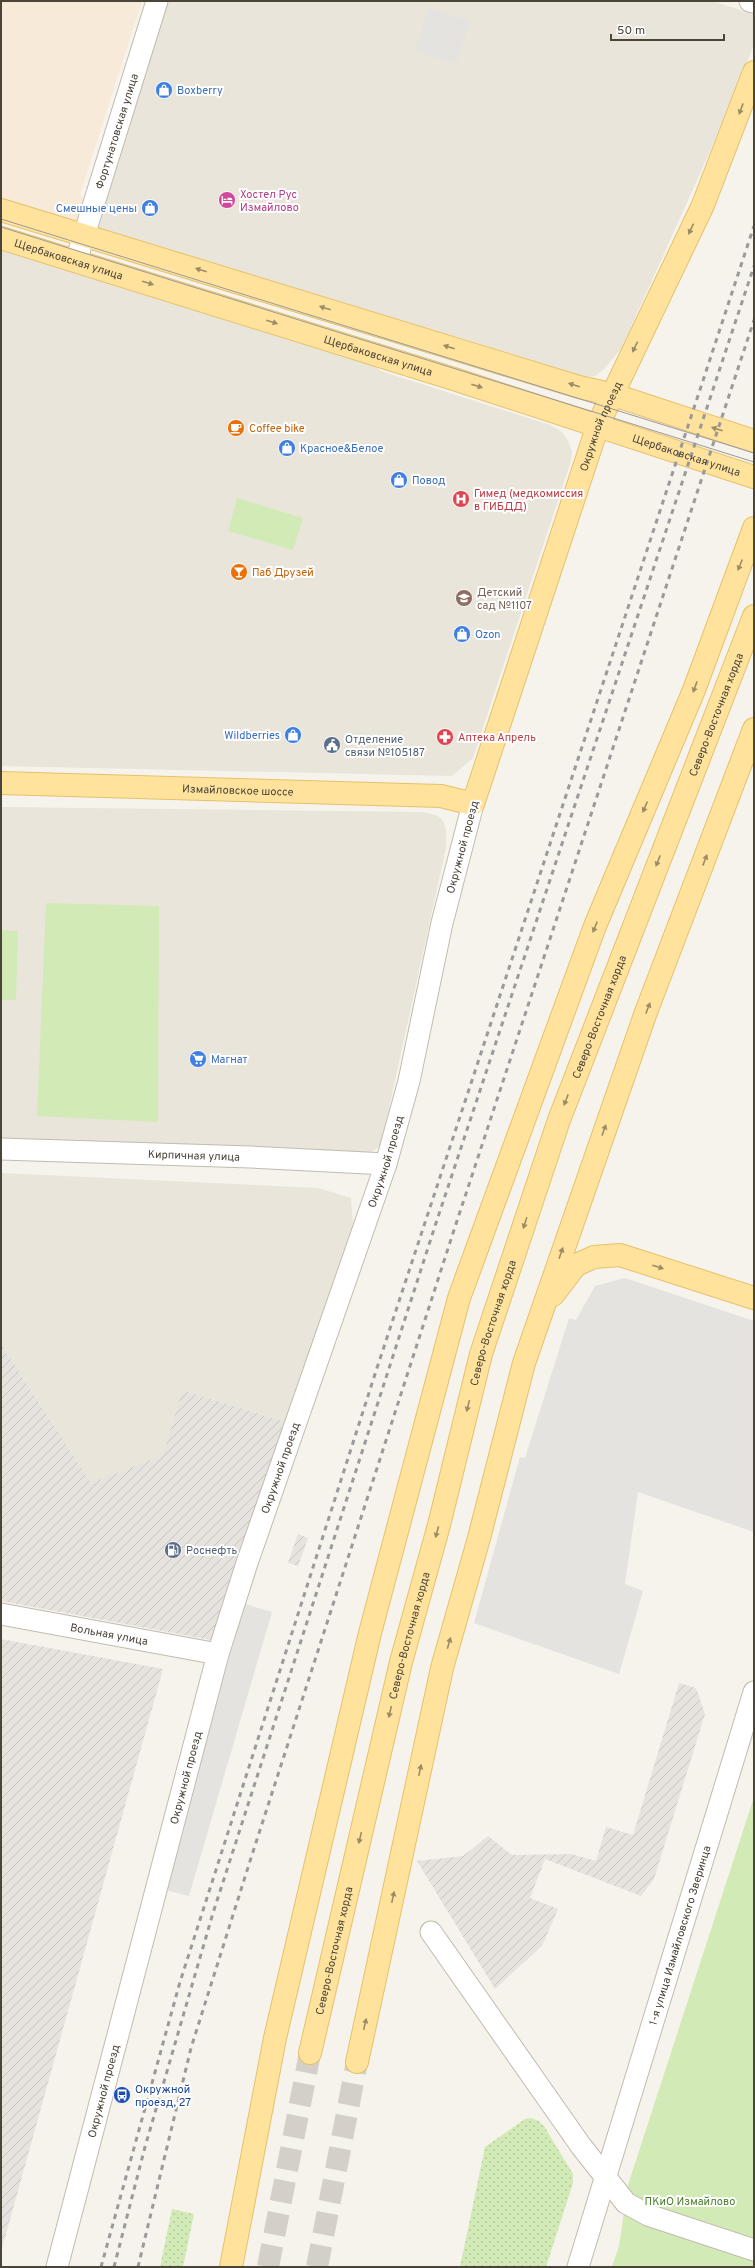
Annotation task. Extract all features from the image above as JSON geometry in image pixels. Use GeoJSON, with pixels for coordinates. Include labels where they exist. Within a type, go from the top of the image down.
{"type":"FeatureCollection","features":[{"type":"Feature","properties":{"kind":"main road","name":"Окружной проезд"},"geometry":{"type":"LineString","coordinates":[[473,804],[598,425],[611,394],[703,205],[754,72]]}},
{"type":"Feature","properties":{"kind":"main road"},"geometry":{"type":"LineString","coordinates":[[1,210],[564,382],[611,394],[754,441]]}},
{"type":"Feature","properties":{"kind":"main road","name":"Щербаковская улица"},"geometry":{"type":"LineString","coordinates":[[1,238],[598,425],[744,473]]}},
{"type":"Feature","properties":{"kind":"main road"},"geometry":{"type":"LineString","coordinates":[[744,473],[754,486]]}},
{"type":"Feature","properties":{"kind":"main road"},"geometry":{"type":"LineString","coordinates":[[231,2267],[275,2038],[370,1633],[459,1298],[595,926],[694,690],[754,528]]}},
{"type":"Feature","properties":{"kind":"main road","name":"Северо-Восточная хорда"},"geometry":{"type":"LineString","coordinates":[[310,2053],[401,1662],[439,1525],[481,1354],[562,1113],[754,616]]}},
{"type":"Feature","properties":{"kind":"main road"},"geometry":{"type":"LineString","coordinates":[[357,2062],[442,1668],[479,1538],[524,1363],[539,1316],[646,1012],[754,729]]}},
{"type":"Feature","properties":{"kind":"main road","name":"Измайловское шоссе"},"geometry":{"type":"LineString","coordinates":[[1,783],[442,796],[473,804]]}},
{"type":"Feature","properties":{"kind":"main road"},"geometry":{"type":"LineString","coordinates":[[539,1316],[576,1265],[594,1257],[620,1255],[754,1298]]}},
{"type":"Feature","properties":{"kind":"street","name":"Фортунатовская улица"},"geometry":{"type":"LineString","coordinates":[[76,261],[157,1]]}},
{"type":"Feature","properties":{"kind":"street"},"geometry":{"type":"LineString","coordinates":[[750,1],[754,2]]}},
{"type":"Feature","properties":{"kind":"street","name":"Окружной проезд"},"geometry":{"type":"LineString","coordinates":[[57,2267],[218,1654],[247,1563],[386,1164],[410,1081],[442,923],[473,804]]}},
{"type":"Feature","properties":{"kind":"street","name":"Кирпичная улица"},"geometry":{"type":"LineString","coordinates":[[1,1149],[254,1157],[386,1164]]}},
{"type":"Feature","properties":{"kind":"street","name":"Вольная улица"},"geometry":{"type":"LineString","coordinates":[[1,1614],[218,1654]]}},
{"type":"Feature","properties":{"kind":"street","name":"1-я улица Измайловского Зверинца"},"geometry":{"type":"LineString","coordinates":[[578,2267],[754,1692]]}},
{"type":"Feature","properties":{"kind":"street"},"geometry":{"type":"LineString","coordinates":[[431,1932],[606,2178],[626,2203],[637,2210],[754,2250]]}},
{"type":"Feature","properties":{"kind":"shaded area"},"geometry":{"type":"Polygon","coordinates":[[[1,1],[142,1],[80,194],[87,205],[81,220],[75,223],[1,203],[1,1]]]}},
{"type":"Feature","properties":{"kind":"shaded area"},"geometry":{"type":"Polygon","coordinates":[[[167,1],[712,1],[754,14],[754,45],[708,156],[621,349],[603,370],[595,376],[585,377],[455,336],[439,336],[100,232],[95,221],[167,1]]]}},
{"type":"Feature","properties":{"kind":"shaded area"},"geometry":{"type":"Polygon","coordinates":[[[429,7],[470,21],[456,64],[415,51],[429,7]]]}},
{"type":"Feature","properties":{"kind":"shaded area"},"geometry":{"type":"Polygon","coordinates":[[[1,248],[368,361],[381,371],[550,425],[562,432],[572,451],[571,461],[473,758],[452,776],[1,766],[1,248]]]}},
{"type":"Feature","properties":{"kind":"shaded area"},"geometry":{"type":"Polygon","coordinates":[[[1,807],[423,812],[438,816],[443,821],[446,830],[446,848],[381,1144],[371,1153],[1,1138],[1,807]]]}},
{"type":"Feature","properties":{"kind":"shaded area"},"geometry":{"type":"Polygon","coordinates":[[[1,1173],[318,1188],[351,1198],[353,1224],[285,1422],[182,1390],[163,1455],[91,1483],[1,1344],[1,1173]]]}},
{"type":"Feature","properties":{"kind":"shaded area"},"geometry":{"type":"Polygon","coordinates":[[[625,1278],[754,1321],[754,1532],[638,1492],[625,1584],[643,1591],[619,1674],[474,1623],[520,1457],[525,1458],[569,1318],[576,1320],[595,1286],[625,1278]]]}},
{"type":"Feature","properties":{"kind":"shaded area"},"geometry":{"type":"Polygon","coordinates":[[[1,1344],[91,1483],[163,1455],[182,1390],[285,1422],[211,1640],[1,1601],[1,1344]]]}},
{"type":"Feature","properties":{"kind":"shaded area"},"geometry":{"type":"Polygon","coordinates":[[[298,1534],[308,1538],[298,1566],[288,1563],[298,1534]]]}},
{"type":"Feature","properties":{"kind":"shaded area"},"geometry":{"type":"Polygon","coordinates":[[[245,1604],[272,1612],[189,1896],[162,1889],[245,1604]]]}},
{"type":"Feature","properties":{"kind":"shaded area"},"geometry":{"type":"Polygon","coordinates":[[[1,1639],[163,1669],[1,2252],[1,1639]]]}},
{"type":"Feature","properties":{"kind":"shaded area"},"geometry":{"type":"Polygon","coordinates":[[[679,1683],[696,1688],[705,1714],[654,1879],[641,1896],[545,1859],[530,1898],[558,1909],[542,1946],[495,1989],[417,1861],[463,1856],[488,1836],[512,1855],[571,1854],[596,1861],[606,1827],[633,1835],[679,1683]]]}},
{"type":"Feature","properties":{"kind":"green space"},"geometry":{"type":"Polygon","coordinates":[[[237,498],[303,518],[293,550],[228,531],[237,498]]]}},
{"type":"Feature","properties":{"kind":"green space"},"geometry":{"type":"Polygon","coordinates":[[[46,903],[159,906],[158,1122],[37,1116],[46,903]]]}},
{"type":"Feature","properties":{"kind":"green space"},"geometry":{"type":"Polygon","coordinates":[[[1,930],[18,931],[16,1000],[1,1000],[1,930]]]}},
{"type":"Feature","properties":{"kind":"green space","name":"ПКиО Измайлово"},"geometry":{"type":"Polygon","coordinates":[[[754,1797],[754,2267],[612,2267],[619,2246],[628,2185],[754,1797]]]}},
{"type":"Feature","properties":{"kind":"green space"},"geometry":{"type":"Polygon","coordinates":[[[531,2118],[539,2121],[544,2126],[573,2174],[573,2183],[546,2267],[460,2267],[485,2147],[525,2119],[531,2118]]]}},
{"type":"Feature","properties":{"kind":"green space"},"geometry":{"type":"Polygon","coordinates":[[[172,2209],[194,2214],[183,2267],[160,2267],[172,2209]]]}},
{"type":"Feature","properties":{"kind":"tunnel"},"geometry":{"type":"LineString","coordinates":[[268,2267],[310,2053]]}},
{"type":"Feature","properties":{"kind":"tunnel"},"geometry":{"type":"LineString","coordinates":[[317,2267],[357,2062]]}},
{"type":"Feature","properties":{"kind":"tram line"},"geometry":{"type":"LineString","coordinates":[[1,219],[754,453]]}},
{"type":"Feature","properties":{"kind":"tram line"},"geometry":{"type":"LineString","coordinates":[[1,227],[754,462]]}},
{"type":"Feature","properties":{"kind":"railway"},"geometry":{"type":"LineString","coordinates":[[101,2267],[180,1982],[376,1371],[754,226]]}},
{"type":"Feature","properties":{"kind":"railway"},"geometry":{"type":"LineString","coordinates":[[114,2267],[145,2147],[213,1913],[436,1223],[754,266]]}},
{"type":"Feature","properties":{"kind":"railway"},"geometry":{"type":"LineString","coordinates":[[138,2267],[191,2048],[251,1858],[454,1230],[754,320]]}},
{"type":"Feature","properties":{"kind":"place","name":"Boxberry"},"geometry":{"type":"Point","coordinates":[164,90]}},
{"type":"Feature","properties":{"kind":"place","name":"Хостел Рус Измайлово"},"geometry":{"type":"Point","coordinates":[227,200]}},
{"type":"Feature","properties":{"kind":"place","name":"Смешные цены"},"geometry":{"type":"Point","coordinates":[150,208]}},
{"type":"Feature","properties":{"kind":"place","name":"Coffee bike"},"geometry":{"type":"Point","coordinates":[236,428]}},
{"type":"Feature","properties":{"kind":"place","name":"Красное&Белое"},"geometry":{"type":"Point","coordinates":[287,448]}},
{"type":"Feature","properties":{"kind":"place","name":"Повод"},"geometry":{"type":"Point","coordinates":[399,480]}},
{"type":"Feature","properties":{"kind":"place","name":"Гимед (медкомиссия в ГИБДД)"},"geometry":{"type":"Point","coordinates":[461,499]}},
{"type":"Feature","properties":{"kind":"place","name":"Паб Друзей"},"geometry":{"type":"Point","coordinates":[239,572]}},
{"type":"Feature","properties":{"kind":"place","name":"Детский сад №1107"},"geometry":{"type":"Point","coordinates":[464,598]}},
{"type":"Feature","properties":{"kind":"place","name":"Ozon"},"geometry":{"type":"Point","coordinates":[462,634]}},
{"type":"Feature","properties":{"kind":"place","name":"Wildberries"},"geometry":{"type":"Point","coordinates":[293,735]}},
{"type":"Feature","properties":{"kind":"place","name":"Аптека Апрель"},"geometry":{"type":"Point","coordinates":[445,737]}},
{"type":"Feature","properties":{"kind":"place","name":"Отделение связи №105187"},"geometry":{"type":"Point","coordinates":[332,745]}},
{"type":"Feature","properties":{"kind":"place","name":"Магнат"},"geometry":{"type":"Point","coordinates":[198,1059]}},
{"type":"Feature","properties":{"kind":"place","name":"Роснефть"},"geometry":{"type":"Point","coordinates":[173,1550]}},
{"type":"Feature","properties":{"kind":"place","name":"Окружной проезд, 27"},"geometry":{"type":"Point","coordinates":[122,2095]}}]}
